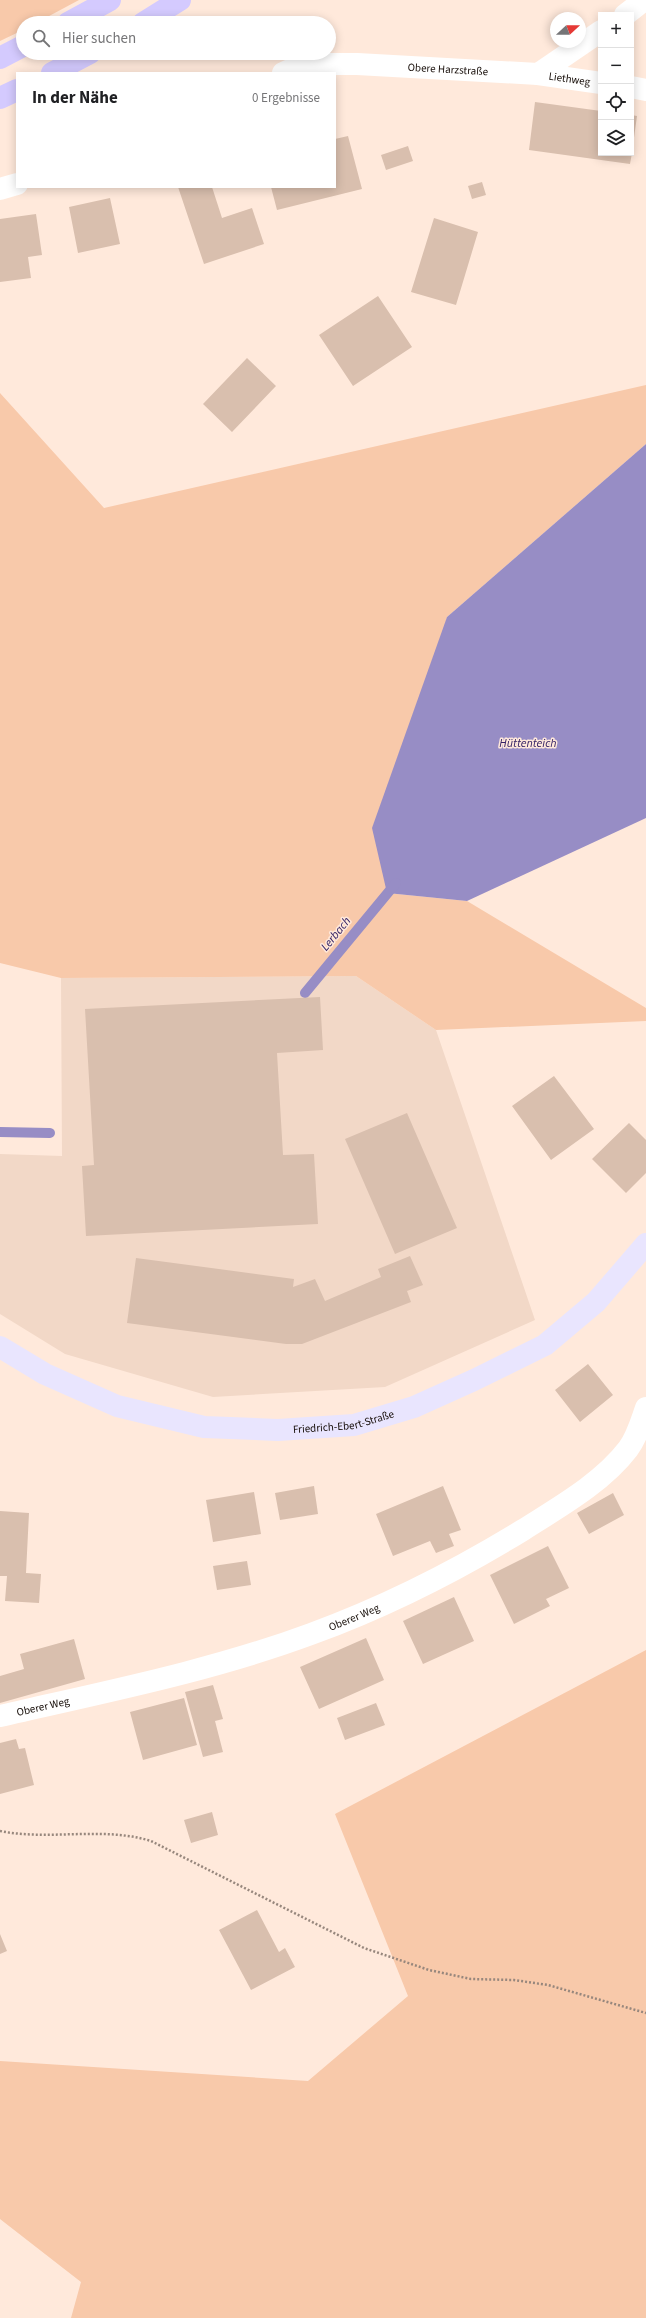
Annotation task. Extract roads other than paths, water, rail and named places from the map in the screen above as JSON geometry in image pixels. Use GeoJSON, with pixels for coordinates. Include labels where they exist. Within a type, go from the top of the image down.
{"type":"FeatureCollection","features":[{"type":"Feature","properties":{"kind":"main road"},"geometry":{"type":"LineString","coordinates":[[81,16],[110,0]]}},
{"type":"Feature","properties":{"kind":"main road"},"geometry":{"type":"LineString","coordinates":[[154,16],[180,0]]}},
{"type":"Feature","properties":{"kind":"main road"},"geometry":{"type":"LineString","coordinates":[[0,58],[16,50]]}},
{"type":"Feature","properties":{"kind":"main road"},"geometry":{"type":"LineString","coordinates":[[54,72],[77,60]]}},
{"type":"Feature","properties":{"kind":"main road"},"geometry":{"type":"LineString","coordinates":[[0,98],[16,90]]}},
{"type":"Feature","properties":{"kind":"street"},"geometry":{"type":"LineString","coordinates":[[629,12],[644,0]]}},
{"type":"Feature","properties":{"kind":"street"},"geometry":{"type":"LineString","coordinates":[[538,74],[598,33]]}},
{"type":"Feature","properties":{"kind":"street","name":"Obere Harzstraße"},"geometry":{"type":"LineString","coordinates":[[285,72],[303,64],[356,64],[538,74]]}},
{"type":"Feature","properties":{"kind":"street","name":"Liethweg"},"geometry":{"type":"LineString","coordinates":[[538,74],[598,83]]}},
{"type":"Feature","properties":{"kind":"street"},"geometry":{"type":"LineString","coordinates":[[634,88],[646,90]]}},
{"type":"Feature","properties":{"kind":"street"},"geometry":{"type":"LineString","coordinates":[[0,190],[16,184]]}},
{"type":"Feature","properties":{"kind":"street","name":"Friedrich-Ebert-Straße"},"geometry":{"type":"LineString","coordinates":[[0,1347],[45,1374],[117,1406],[204,1427],[278,1430],[354,1425],[414,1407],[474,1380],[545,1345],[596,1302],[646,1244]]}},
{"type":"Feature","properties":{"kind":"street","name":"Oberer Weg"},"geometry":{"type":"LineString","coordinates":[[0,1716],[105,1692],[276,1646],[385,1604],[503,1542],[544,1516],[601,1476],[616,1463],[629,1447],[646,1408]]}},
{"type":"Feature","properties":{"kind":"water","name":"Hüttenteich"},"geometry":{"type":"Polygon","coordinates":[[[646,444],[646,818],[467,901],[387,893],[372,828],[447,617],[646,444]]]}},
{"type":"Feature","properties":{"kind":"waterway","name":"Lerbach"},"geometry":{"type":"LineString","coordinates":[[305,993],[396,883]]}},
{"type":"Feature","properties":{"kind":"waterway","name":"Lerbach"},"geometry":{"type":"LineString","coordinates":[[0,1132],[50,1133]]}}]}
